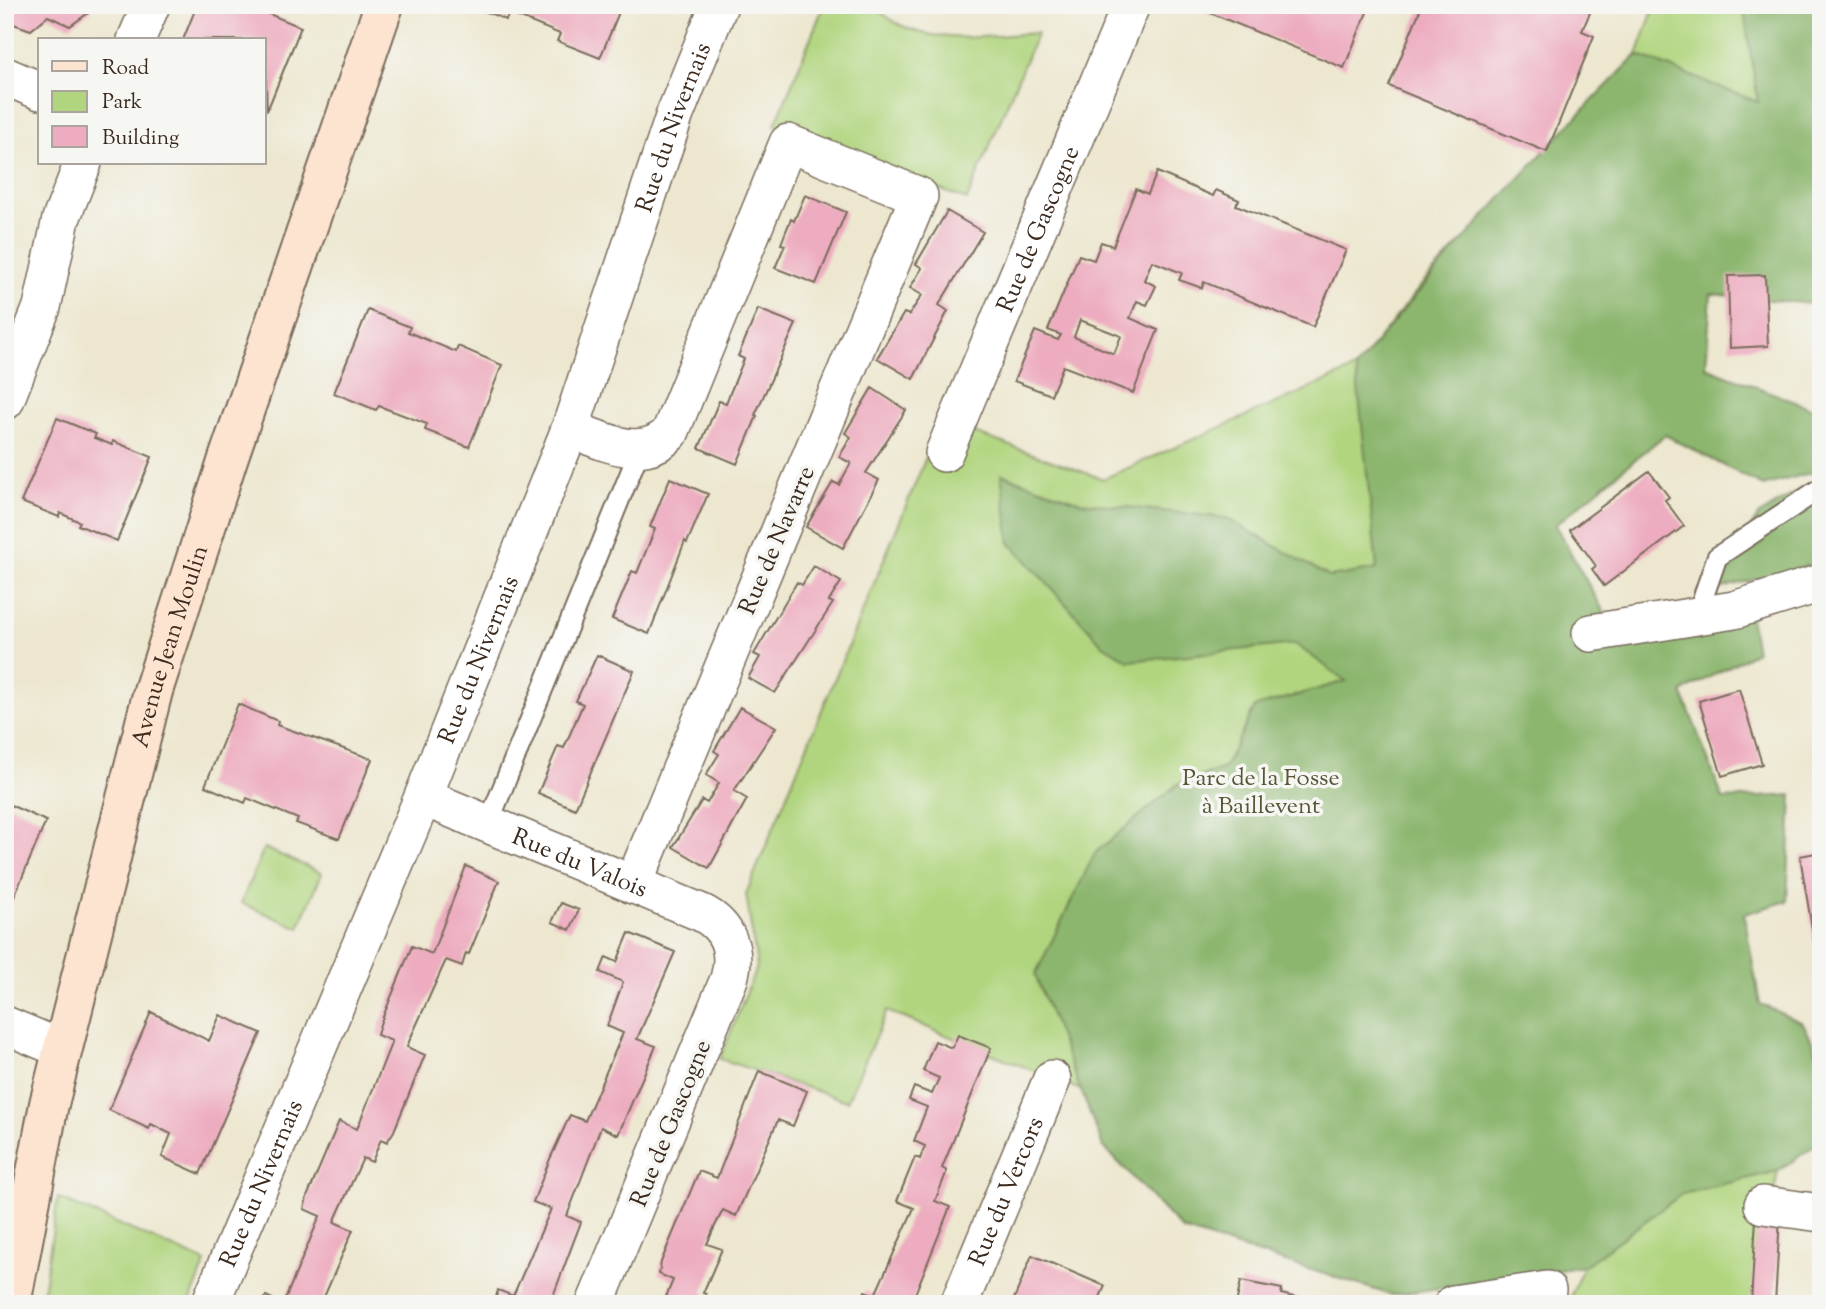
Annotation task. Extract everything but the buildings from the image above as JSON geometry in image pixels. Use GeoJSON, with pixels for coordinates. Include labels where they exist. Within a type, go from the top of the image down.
{"type":"FeatureCollection","features":[{"type":"Feature","properties":{"kind":"street"},"geometry":{"type":"LineString","coordinates":[[136,38],[151,5]]}},
{"type":"Feature","properties":{"kind":"street","name":"Avenue Jean Moulin"},"geometry":{"type":"LineString","coordinates":[[11,1304],[62,1049],[172,625],[384,5]]}},
{"type":"Feature","properties":{"kind":"street","name":"Rue du Nivernais"},"geometry":{"type":"LineString","coordinates":[[209,1304],[423,797],[570,429],[672,123],[719,5]]}},
{"type":"Feature","properties":{"kind":"street","name":"Rue de Gascogne"},"geometry":{"type":"LineString","coordinates":[[944,453],[1132,5]]}},
{"type":"Feature","properties":{"kind":"street"},"geometry":{"type":"LineString","coordinates":[[5,76],[38,90]]}},
{"type":"Feature","properties":{"kind":"street","name":"Rue de Navarre"},"geometry":{"type":"LineString","coordinates":[[633,885],[919,196],[788,143],[670,433],[662,441],[640,449]]}},
{"type":"Feature","properties":{"kind":"street"},"geometry":{"type":"LineString","coordinates":[[5,401],[42,307],[61,219],[83,164]]}},
{"type":"Feature","properties":{"kind":"street"},"geometry":{"type":"LineString","coordinates":[[570,429],[626,448],[640,449]]}},
{"type":"Feature","properties":{"kind":"street"},"geometry":{"type":"LineString","coordinates":[[1591,633],[1757,604],[1821,583]]}},
{"type":"Feature","properties":{"kind":"street","name":"Rue du Valois"},"geometry":{"type":"LineString","coordinates":[[423,797],[712,918],[729,939]]}},
{"type":"Feature","properties":{"kind":"street","name":"Rue de Gascogne"},"geometry":{"type":"LineString","coordinates":[[595,1304],[729,979],[733,960],[729,939]]}},
{"type":"Feature","properties":{"kind":"street"},"geometry":{"type":"LineString","coordinates":[[5,1025],[62,1049]]}},
{"type":"Feature","properties":{"kind":"street","name":"Rue du Vercors"},"geometry":{"type":"LineString","coordinates":[[959,1304],[1052,1079]]}},
{"type":"Feature","properties":{"kind":"street"},"geometry":{"type":"LineString","coordinates":[[1763,1205],[1821,1213]]}},
{"type":"Feature","properties":{"kind":"street"},"geometry":{"type":"LineString","coordinates":[[1453,1304],[1547,1290]]}},
{"type":"Feature","properties":{"kind":"lane"},"geometry":{"type":"LineString","coordinates":[[488,824],[640,449]]}},
{"type":"Feature","properties":{"kind":"lane"},"geometry":{"type":"LineString","coordinates":[[1697,615],[1717,557],[1821,488]]}},
{"type":"Feature","properties":{"kind":"green space"},"geometry":{"type":"Polygon","coordinates":[[[824,5],[874,5],[890,19],[909,29],[950,37],[1037,33],[967,200],[775,125],[824,5]]]}},
{"type":"Feature","properties":{"kind":"green space","name":"Parc de la Fosse à Baillevent"},"geometry":{"type":"Polygon","coordinates":[[[1655,5],[1799,5],[1821,80],[1485,392],[1778,1171],[1753,1304],[1568,1304],[1583,1266],[1392,1295],[1183,1230],[1103,1146],[1081,1090],[887,1011],[847,1101],[720,1059],[757,966],[746,894],[941,421],[1103,479],[1356,368],[1423,283],[1637,55],[1655,5]]]}},
{"type":"Feature","properties":{"kind":"green space","name":"Parc de la Fosse à Baillevent"},"geometry":{"type":"Polygon","coordinates":[[[1743,5],[1821,5],[1821,305],[1711,294],[1706,367],[1816,410],[1821,438],[1821,470],[1763,486],[1665,435],[1555,525],[1618,637],[1749,611],[1756,652],[1682,692],[1723,799],[1792,795],[1787,901],[1744,914],[1760,1004],[1803,1023],[1821,1060],[1821,1141],[1778,1171],[1682,1194],[1584,1266],[1392,1295],[1183,1230],[1103,1146],[1035,975],[1095,853],[1178,784],[1224,768],[1255,707],[1346,681],[1295,644],[1129,661],[1103,645],[1010,543],[1001,474],[1081,502],[1226,518],[1330,577],[1377,569],[1356,368],[1492,208],[1637,55],[1758,102],[1743,5]]]}},
{"type":"Feature","properties":{"kind":"green space"},"geometry":{"type":"Polygon","coordinates":[[[1821,477],[1821,563],[1714,590],[1758,516],[1821,477]]]}},
{"type":"Feature","properties":{"kind":"green space"},"geometry":{"type":"Polygon","coordinates":[[[264,848],[322,873],[299,928],[241,903],[264,848]]]}},
{"type":"Feature","properties":{"kind":"green space"},"geometry":{"type":"Polygon","coordinates":[[[58,1198],[206,1262],[189,1304],[41,1304],[58,1198]]]}}]}
